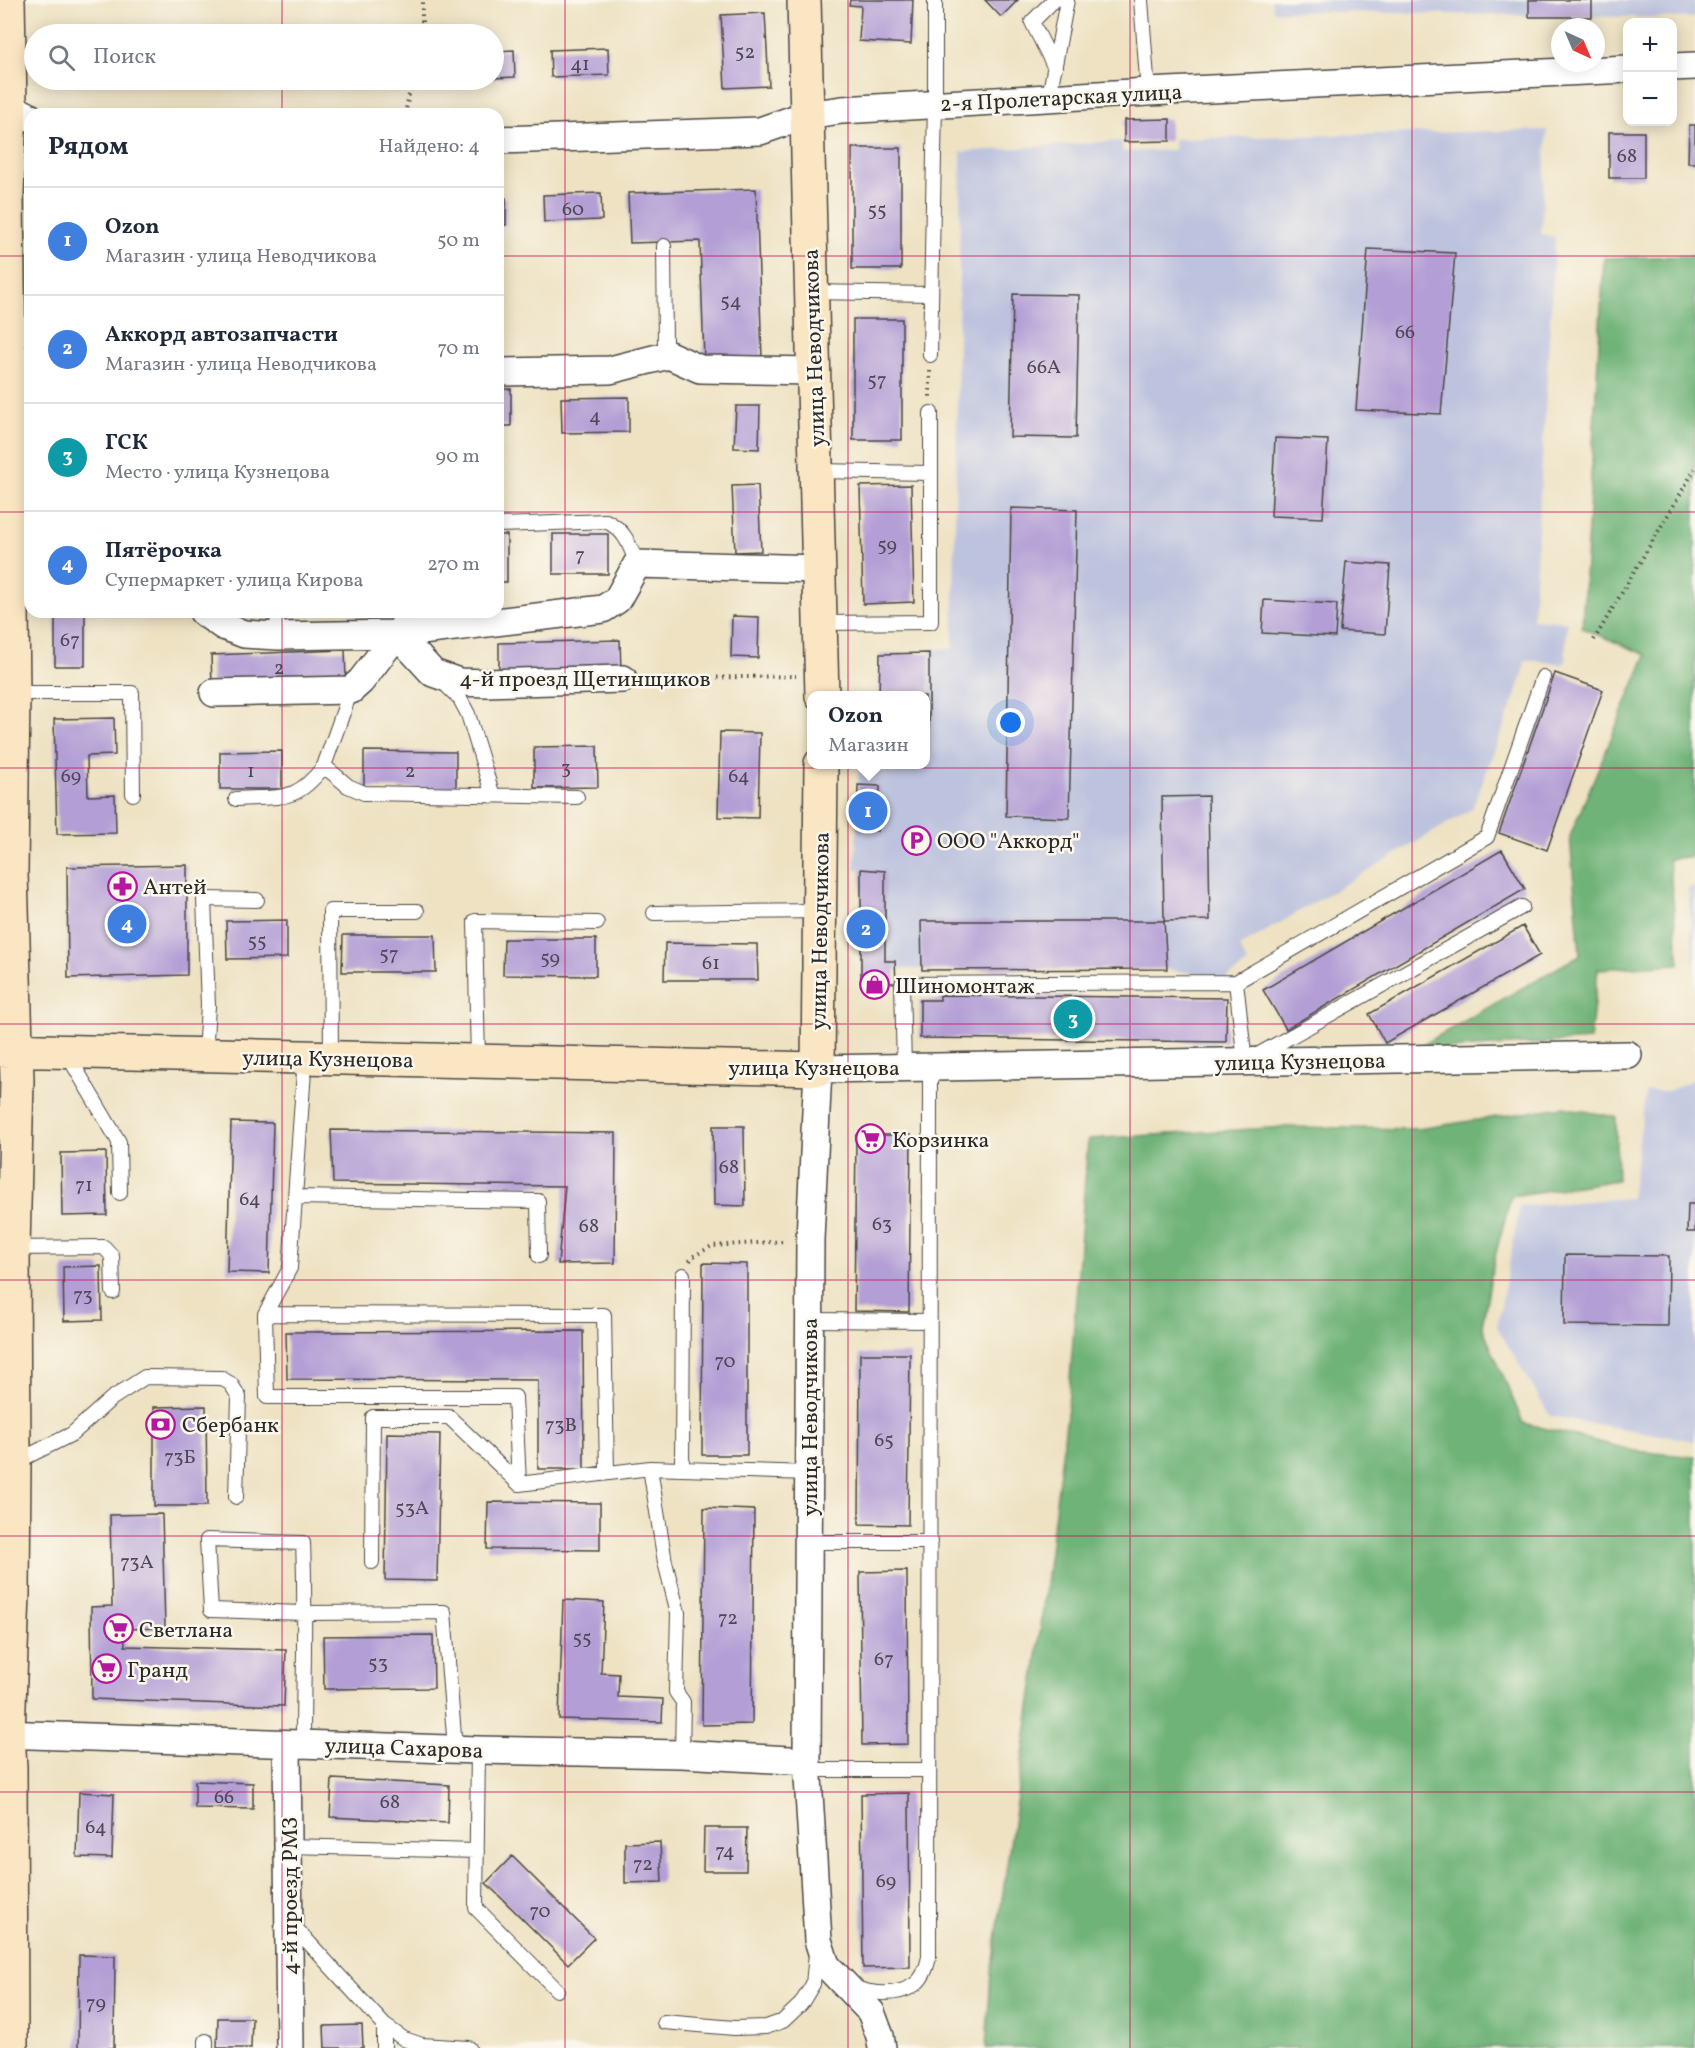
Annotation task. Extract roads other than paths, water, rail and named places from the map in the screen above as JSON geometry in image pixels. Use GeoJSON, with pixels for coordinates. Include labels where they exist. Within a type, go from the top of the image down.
{"type":"FeatureCollection","features":[{"type":"Feature","properties":{"kind":"main road","name":"улица Неводчикова"},"geometry":{"type":"LineString","coordinates":[[804,0],[822,686]]}},
{"type":"Feature","properties":{"kind":"main road"},"geometry":{"type":"LineString","coordinates":[[6,21],[13,108],[7,196],[21,562],[6,635],[13,693],[11,873],[7,940],[13,1248],[13,1593],[4,1734],[6,1998],[11,2048]]}},
{"type":"Feature","properties":{"kind":"main road","name":"улица Неводчикова"},"geometry":{"type":"LineString","coordinates":[[818,1069],[821,769]]}},
{"type":"Feature","properties":{"kind":"main road","name":"улица Кузнецова"},"geometry":{"type":"LineString","coordinates":[[9,1050],[818,1069]]}},
{"type":"Feature","properties":{"kind":"street"},"geometry":{"type":"LineString","coordinates":[[1677,67],[1695,66]]}},
{"type":"Feature","properties":{"kind":"street","name":"2-я Пролетарская улица"},"geometry":{"type":"LineString","coordinates":[[504,140],[760,131],[806,115],[842,110],[935,104],[1623,69]]}},
{"type":"Feature","properties":{"kind":"street"},"geometry":{"type":"LineString","coordinates":[[504,372],[610,370],[669,355],[700,369],[814,370]]}},
{"type":"Feature","properties":{"kind":"street"},"geometry":{"type":"LineString","coordinates":[[504,616],[603,609],[617,600],[637,564],[818,569]]}},
{"type":"Feature","properties":{"kind":"street"},"geometry":{"type":"LineString","coordinates":[[212,618],[223,626],[244,634],[278,624],[398,623],[471,618]]}},
{"type":"Feature","properties":{"kind":"street"},"geometry":{"type":"LineString","coordinates":[[214,693],[351,690],[361,681],[398,623]]}},
{"type":"Feature","properties":{"kind":"street","name":"4-й проезд Щетинщиков"},"geometry":{"type":"LineString","coordinates":[[398,623],[433,673],[459,682],[623,679]]}},
{"type":"Feature","properties":{"kind":"street","name":"улица Кузнецова"},"geometry":{"type":"LineString","coordinates":[[818,1069],[1628,1055]]}},
{"type":"Feature","properties":{"kind":"street","name":"улица Неводчикова"},"geometry":{"type":"LineString","coordinates":[[818,1069],[810,1239],[807,1765],[818,1940],[826,1965],[870,2012],[880,2036],[882,2048]]}},
{"type":"Feature","properties":{"kind":"street","name":"улица Сахарова"},"geometry":{"type":"LineString","coordinates":[[4,1734],[682,1754],[807,1765]]}},
{"type":"Feature","properties":{"kind":"street","name":"4-й проезд РМЗ"},"geometry":{"type":"LineString","coordinates":[[290,2048],[289,1846],[295,1744]]}},
{"type":"Feature","properties":{"kind":"lane"},"geometry":{"type":"LineString","coordinates":[[930,355],[935,104],[934,0]]}},
{"type":"Feature","properties":{"kind":"lane"},"geometry":{"type":"LineString","coordinates":[[1054,0],[1032,22],[1055,68]]}},
{"type":"Feature","properties":{"kind":"lane"},"geometry":{"type":"LineString","coordinates":[[1049,97],[1067,0]]}},
{"type":"Feature","properties":{"kind":"lane"},"geometry":{"type":"LineString","coordinates":[[1141,0],[1148,92]]}},
{"type":"Feature","properties":{"kind":"lane"},"geometry":{"type":"LineString","coordinates":[[664,246],[665,346],[669,355]]}},
{"type":"Feature","properties":{"kind":"lane"},"geometry":{"type":"LineString","coordinates":[[811,292],[930,294]]}},
{"type":"Feature","properties":{"kind":"lane"},"geometry":{"type":"LineString","coordinates":[[821,623],[931,622],[931,413]]}},
{"type":"Feature","properties":{"kind":"lane"},"geometry":{"type":"LineString","coordinates":[[817,471],[931,473]]}},
{"type":"Feature","properties":{"kind":"lane"},"geometry":{"type":"LineString","coordinates":[[504,525],[606,521],[618,527],[627,540],[637,564]]}},
{"type":"Feature","properties":{"kind":"lane"},"geometry":{"type":"LineString","coordinates":[[433,673],[460,699],[468,714],[493,796]]}},
{"type":"Feature","properties":{"kind":"lane"},"geometry":{"type":"LineString","coordinates":[[841,1981],[876,1994],[897,1991],[913,1986],[927,1967],[929,1957],[930,1321],[917,1067],[902,984],[1236,982],[1487,837],[1543,678]]}},
{"type":"Feature","properties":{"kind":"lane"},"geometry":{"type":"LineString","coordinates":[[236,799],[291,796],[310,784],[324,766],[351,690]]}},
{"type":"Feature","properties":{"kind":"lane"},"geometry":{"type":"LineString","coordinates":[[13,693],[132,693],[133,794]]}},
{"type":"Feature","properties":{"kind":"lane"},"geometry":{"type":"LineString","coordinates":[[324,766],[348,786],[364,793],[577,797]]}},
{"type":"Feature","properties":{"kind":"lane"},"geometry":{"type":"LineString","coordinates":[[205,1055],[208,1006],[204,899],[257,900]]}},
{"type":"Feature","properties":{"kind":"lane"},"geometry":{"type":"LineString","coordinates":[[1236,982],[1245,1062],[1521,907]]}},
{"type":"Feature","properties":{"kind":"lane"},"geometry":{"type":"LineString","coordinates":[[417,911],[330,911],[318,1057],[295,1197],[291,1268],[265,1314],[267,1397],[515,1397],[519,1484]]}},
{"type":"Feature","properties":{"kind":"lane"},"geometry":{"type":"LineString","coordinates":[[654,913],[820,911]]}},
{"type":"Feature","properties":{"kind":"lane"},"geometry":{"type":"LineString","coordinates":[[478,1061],[476,921],[597,923]]}},
{"type":"Feature","properties":{"kind":"lane"},"geometry":{"type":"LineString","coordinates":[[66,1052],[119,1142],[120,1193]]}},
{"type":"Feature","properties":{"kind":"lane"},"geometry":{"type":"LineString","coordinates":[[295,1197],[538,1201],[539,1256]]}},
{"type":"Feature","properties":{"kind":"lane"},"geometry":{"type":"LineString","coordinates":[[13,1248],[104,1247],[112,1256],[113,1292]]}},
{"type":"Feature","properties":{"kind":"lane"},"geometry":{"type":"LineString","coordinates":[[682,1469],[683,1275]]}},
{"type":"Feature","properties":{"kind":"lane"},"geometry":{"type":"LineString","coordinates":[[265,1314],[604,1315],[607,1472]]}},
{"type":"Feature","properties":{"kind":"lane"},"geometry":{"type":"LineString","coordinates":[[810,1320],[930,1321]]}},
{"type":"Feature","properties":{"kind":"lane"},"geometry":{"type":"LineString","coordinates":[[14,1463],[72,1434],[111,1399],[145,1377],[221,1378],[231,1384],[239,1397],[236,1497]]}},
{"type":"Feature","properties":{"kind":"lane"},"geometry":{"type":"LineString","coordinates":[[372,1562],[373,1417],[449,1417],[519,1484]]}},
{"type":"Feature","properties":{"kind":"lane"},"geometry":{"type":"LineString","coordinates":[[519,1484],[650,1468],[808,1473]]}},
{"type":"Feature","properties":{"kind":"lane"},"geometry":{"type":"LineString","coordinates":[[650,1468],[665,1562],[678,1612],[676,1692],[683,1702],[682,1754]]}},
{"type":"Feature","properties":{"kind":"lane"},"geometry":{"type":"LineString","coordinates":[[295,1744],[304,1612],[303,1543],[207,1540],[211,1610],[304,1612],[444,1612],[466,1749],[477,1851],[476,1908],[557,1990]]}},
{"type":"Feature","properties":{"kind":"lane"},"geometry":{"type":"LineString","coordinates":[[808,1542],[930,1542]]}},
{"type":"Feature","properties":{"kind":"lane"},"geometry":{"type":"LineString","coordinates":[[807,1765],[929,1770]]}},
{"type":"Feature","properties":{"kind":"lane"},"geometry":{"type":"LineString","coordinates":[[289,1846],[477,1851]]}},
{"type":"Feature","properties":{"kind":"lane"},"geometry":{"type":"LineString","coordinates":[[288,1921],[384,2025],[404,2039],[422,2045],[470,2048]]}},
{"type":"Feature","properties":{"kind":"lane"},"geometry":{"type":"LineString","coordinates":[[664,2022],[766,2028],[783,2021],[801,2004],[813,1984],[818,1940]]}},
{"type":"Feature","properties":{"kind":"lane"},"geometry":{"type":"LineString","coordinates":[[384,2025],[384,2048]]}},
{"type":"Feature","properties":{"kind":"place","name":"Ozon"},"geometry":{"type":"Point","coordinates":[868,811]}},
{"type":"Feature","properties":{"kind":"place","name":"ООО \"Аккорд\""},"geometry":{"type":"Point","coordinates":[916,840]}},
{"type":"Feature","properties":{"kind":"place","name":"Антей"},"geometry":{"type":"Point","coordinates":[122,886]}},
{"type":"Feature","properties":{"kind":"place","name":"Пятёрочка"},"geometry":{"type":"Point","coordinates":[127,924]}},
{"type":"Feature","properties":{"kind":"place","name":"Аккорд автозапчасти"},"geometry":{"type":"Point","coordinates":[866,929]}},
{"type":"Feature","properties":{"kind":"place","name":"Шиномонтаж"},"geometry":{"type":"Point","coordinates":[874,985]}},
{"type":"Feature","properties":{"kind":"place","name":"ГСК"},"geometry":{"type":"Point","coordinates":[1073,1019]}},
{"type":"Feature","properties":{"kind":"place","name":"Корзинка"},"geometry":{"type":"Point","coordinates":[871,1139]}},
{"type":"Feature","properties":{"kind":"place","name":"Сбербанк"},"geometry":{"type":"Point","coordinates":[161,1424]}},
{"type":"Feature","properties":{"kind":"place","name":"Светлана"},"geometry":{"type":"Point","coordinates":[118,1629]}},
{"type":"Feature","properties":{"kind":"place","name":"Гранд"},"geometry":{"type":"Point","coordinates":[106,1669]}}]}
